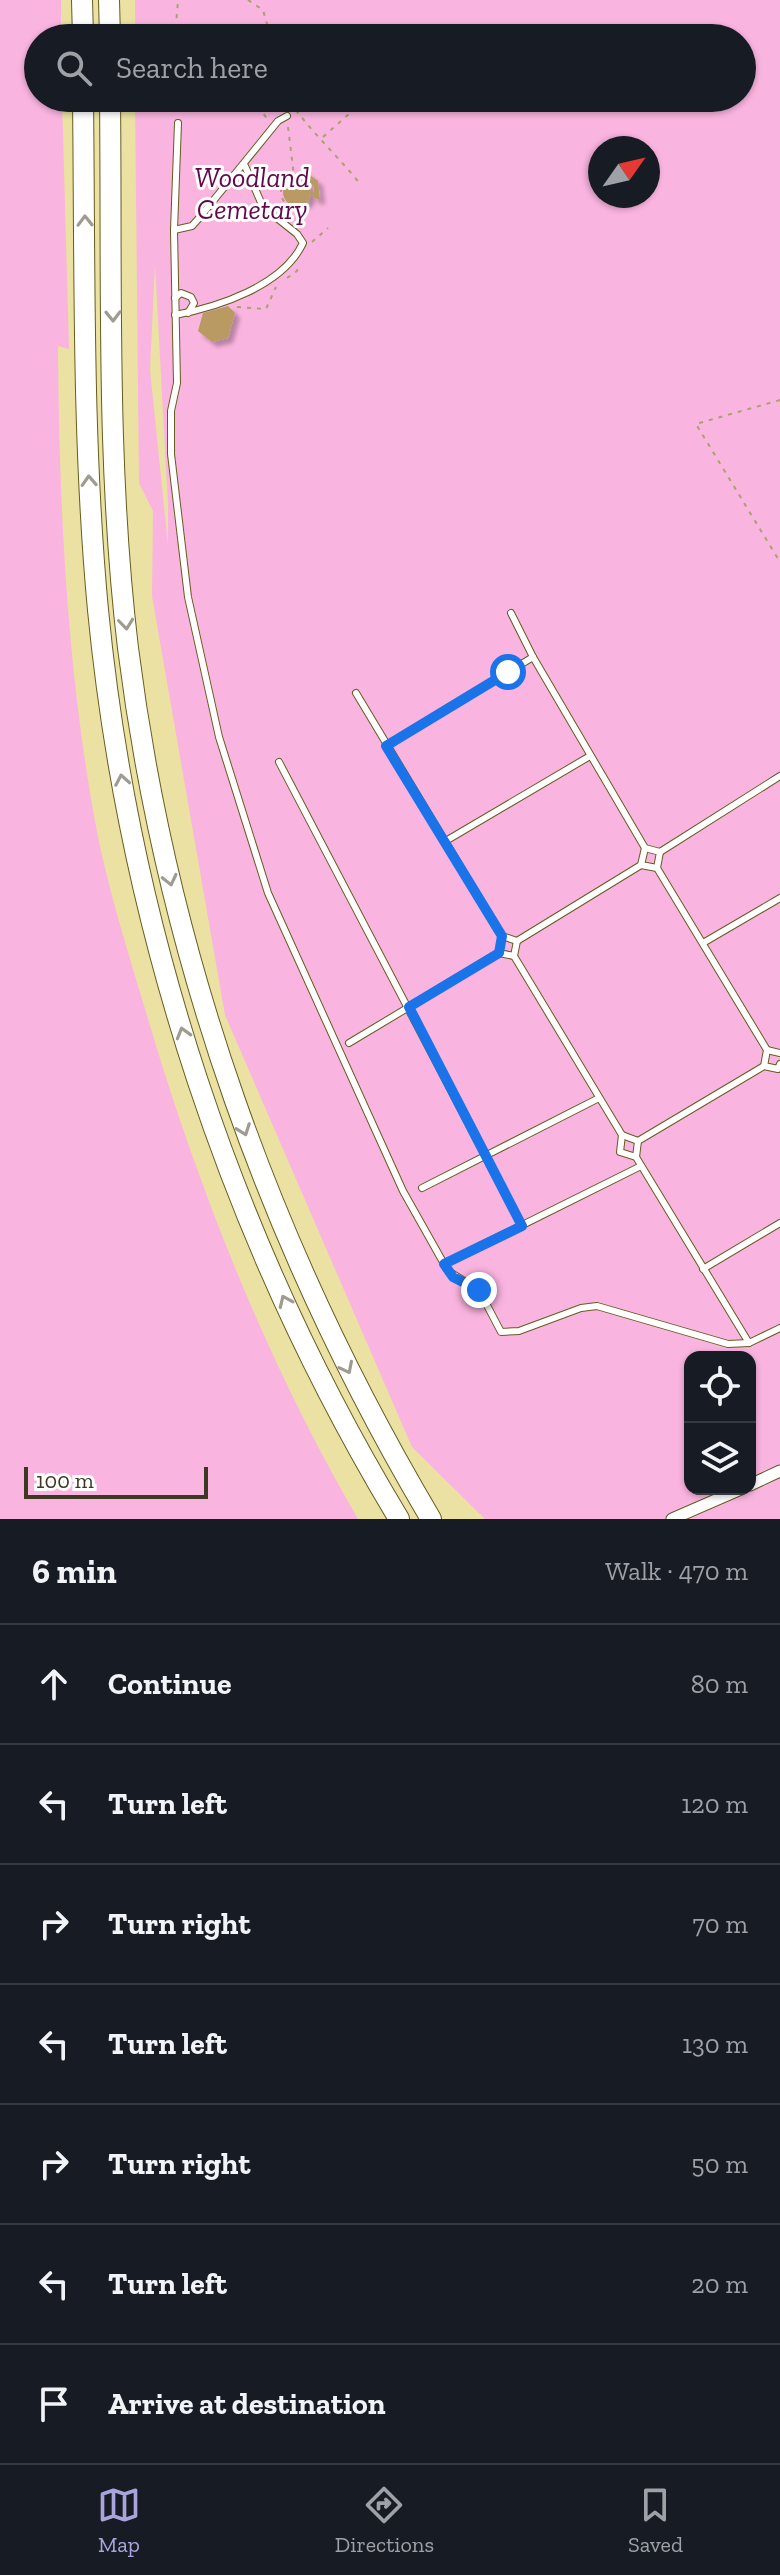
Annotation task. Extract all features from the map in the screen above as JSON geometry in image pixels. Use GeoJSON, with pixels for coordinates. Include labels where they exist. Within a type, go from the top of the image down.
{"type":"FeatureCollection","features":[{"type":"Feature","properties":{"kind":"highway"},"geometry":{"type":"LineString","coordinates":[[82,0],[83,24]]}},
{"type":"Feature","properties":{"kind":"highway"},"geometry":{"type":"LineString","coordinates":[[109,0],[110,24]]}},
{"type":"Feature","properties":{"kind":"highway"},"geometry":{"type":"LineString","coordinates":[[83,112],[88,461],[94,559],[110,708],[136,853],[186,1044],[235,1185],[310,1355],[399,1519]]}},
{"type":"Feature","properties":{"kind":"highway"},"geometry":{"type":"LineString","coordinates":[[110,112],[114,448],[119,547],[135,695],[164,854],[211,1033],[278,1219],[338,1349],[431,1519]]}},
{"type":"Feature","properties":{"kind":"street"},"geometry":{"type":"LineString","coordinates":[[756,1482],[780,1471]]}},
{"type":"Feature","properties":{"kind":"street"},"geometry":{"type":"LineString","coordinates":[[672,1519],[727,1495]]}},
{"type":"Feature","properties":{"kind":"lane"},"geometry":{"type":"LineString","coordinates":[[174,230],[192,226],[245,166],[274,127],[287,116]]}},
{"type":"Feature","properties":{"kind":"lane"},"geometry":{"type":"LineString","coordinates":[[178,123],[174,230],[177,383],[171,411],[171,454],[188,597],[219,737],[268,893],[403,1191],[453,1277],[479,1290],[496,1326],[507,1334],[581,1308],[597,1306],[718,1342],[749,1343],[780,1328]]}},
{"type":"Feature","properties":{"kind":"lane"},"geometry":{"type":"LineString","coordinates":[[175,315],[229,302],[295,257],[303,243],[263,207],[245,166]]}},
{"type":"Feature","properties":{"kind":"lane"},"geometry":{"type":"LineString","coordinates":[[175,298],[181,293],[191,297],[194,303],[188,313]]}},
{"type":"Feature","properties":{"kind":"lane"},"geometry":{"type":"LineString","coordinates":[[511,613],[533,657],[645,848],[641,865]]}},
{"type":"Feature","properties":{"kind":"lane"},"geometry":{"type":"LineString","coordinates":[[386,746],[533,657]]}},
{"type":"Feature","properties":{"kind":"lane"},"geometry":{"type":"LineString","coordinates":[[356,693],[502,936],[517,941]]}},
{"type":"Feature","properties":{"kind":"lane"},"geometry":{"type":"LineString","coordinates":[[444,842],[590,756]]}},
{"type":"Feature","properties":{"kind":"lane"},"geometry":{"type":"LineString","coordinates":[[279,762],[522,1226]]}},
{"type":"Feature","properties":{"kind":"lane"},"geometry":{"type":"LineString","coordinates":[[764,1066],[767,1050],[657,868],[660,852],[780,776]]}},
{"type":"Feature","properties":{"kind":"lane"},"geometry":{"type":"LineString","coordinates":[[645,848],[660,852]]}},
{"type":"Feature","properties":{"kind":"lane"},"geometry":{"type":"LineString","coordinates":[[638,1141],[622,1135],[514,956],[517,941],[641,865],[657,868]]}},
{"type":"Feature","properties":{"kind":"lane"},"geometry":{"type":"LineString","coordinates":[[703,943],[780,898]]}},
{"type":"Feature","properties":{"kind":"lane"},"geometry":{"type":"LineString","coordinates":[[499,953],[502,936]]}},
{"type":"Feature","properties":{"kind":"lane"},"geometry":{"type":"LineString","coordinates":[[349,1043],[499,953],[514,956]]}},
{"type":"Feature","properties":{"kind":"lane"},"geometry":{"type":"LineString","coordinates":[[767,1050],[780,1053]]}},
{"type":"Feature","properties":{"kind":"lane"},"geometry":{"type":"LineString","coordinates":[[638,1141],[764,1066],[779,1068]]}},
{"type":"Feature","properties":{"kind":"lane"},"geometry":{"type":"LineString","coordinates":[[422,1188],[599,1098]]}},
{"type":"Feature","properties":{"kind":"lane"},"geometry":{"type":"LineString","coordinates":[[622,1135],[620,1152],[636,1157]]}},
{"type":"Feature","properties":{"kind":"lane"},"geometry":{"type":"LineString","coordinates":[[638,1141],[636,1157],[749,1343]]}},
{"type":"Feature","properties":{"kind":"lane"},"geometry":{"type":"LineString","coordinates":[[444,1264],[641,1166]]}},
{"type":"Feature","properties":{"kind":"lane"},"geometry":{"type":"LineString","coordinates":[[703,1269],[780,1223]]}},
{"type":"Feature","properties":{"kind":"path"},"geometry":{"type":"LineString","coordinates":[[176,24],[178,0]]}},
{"type":"Feature","properties":{"kind":"path"},"geometry":{"type":"LineString","coordinates":[[248,0],[260,6]]}},
{"type":"Feature","properties":{"kind":"path"},"geometry":{"type":"LineString","coordinates":[[260,0],[266,24]]}},
{"type":"Feature","properties":{"kind":"path"},"geometry":{"type":"LineString","coordinates":[[170,112],[178,123]]}},
{"type":"Feature","properties":{"kind":"path"},"geometry":{"type":"LineString","coordinates":[[263,112],[274,127]]}},
{"type":"Feature","properties":{"kind":"path"},"geometry":{"type":"LineString","coordinates":[[297,112],[361,185]]}},
{"type":"Feature","properties":{"kind":"path"},"geometry":{"type":"LineString","coordinates":[[322,138],[351,112]]}},
{"type":"Feature","properties":{"kind":"path"},"geometry":{"type":"LineString","coordinates":[[287,116],[294,176]]}},
{"type":"Feature","properties":{"kind":"path"},"geometry":{"type":"LineString","coordinates":[[294,176],[304,177],[313,189],[309,203],[300,208],[286,204],[281,195],[285,181],[294,176]]}},
{"type":"Feature","properties":{"kind":"path"},"geometry":{"type":"LineString","coordinates":[[303,243],[314,241],[328,228]]}},
{"type":"Feature","properties":{"kind":"path"},"geometry":{"type":"LineString","coordinates":[[284,280],[297,271],[295,257]]}},
{"type":"Feature","properties":{"kind":"path"},"geometry":{"type":"LineString","coordinates":[[229,302],[244,309],[266,309],[278,285]]}},
{"type":"Feature","properties":{"kind":"path"},"geometry":{"type":"LineString","coordinates":[[780,400],[696,424],[780,562]]}},
{"type":"Feature","properties":{"kind":"green space"},"geometry":{"type":"Polygon","coordinates":[[[0,0],[61,0],[61,24],[24,24],[24,112],[62,112],[69,349],[58,346],[60,469],[72,654],[87,777],[98,837],[165,1075],[211,1206],[263,1334],[358,1519],[0,1519],[0,0]]]}},
{"type":"Feature","properties":{"kind":"green space","name":"Woodland Cemetary"},"geometry":{"type":"Polygon","coordinates":[[[135,0],[780,0],[780,1519],[485,1519],[412,1447],[225,1015],[152,596],[153,511],[139,483],[135,112],[756,112],[756,24],[135,24],[135,0]],[[155,264],[150,370],[168,545],[155,264]]]}},
{"type":"Feature","properties":{"kind":"building"},"geometry":{"type":"Polygon","coordinates":[[[302,169],[318,181],[320,200],[313,198],[314,186],[300,175],[302,169]]]}},
{"type":"Feature","properties":{"kind":"building"},"geometry":{"type":"Polygon","coordinates":[[[297,178],[307,182],[311,192],[307,202],[297,206],[287,202],[283,192],[287,182],[297,178]]]}},
{"type":"Feature","properties":{"kind":"building"},"geometry":{"type":"Polygon","coordinates":[[[228,306],[235,313],[228,338],[212,342],[198,331],[203,313],[228,306]]]}},
{"type":"Feature","properties":{"kind":"route"},"geometry":{"type":"LineString","coordinates":[[479,1290],[453,1277],[444,1264],[522,1226],[409,1007],[499,953],[502,936],[386,746],[508,672]]}}]}
